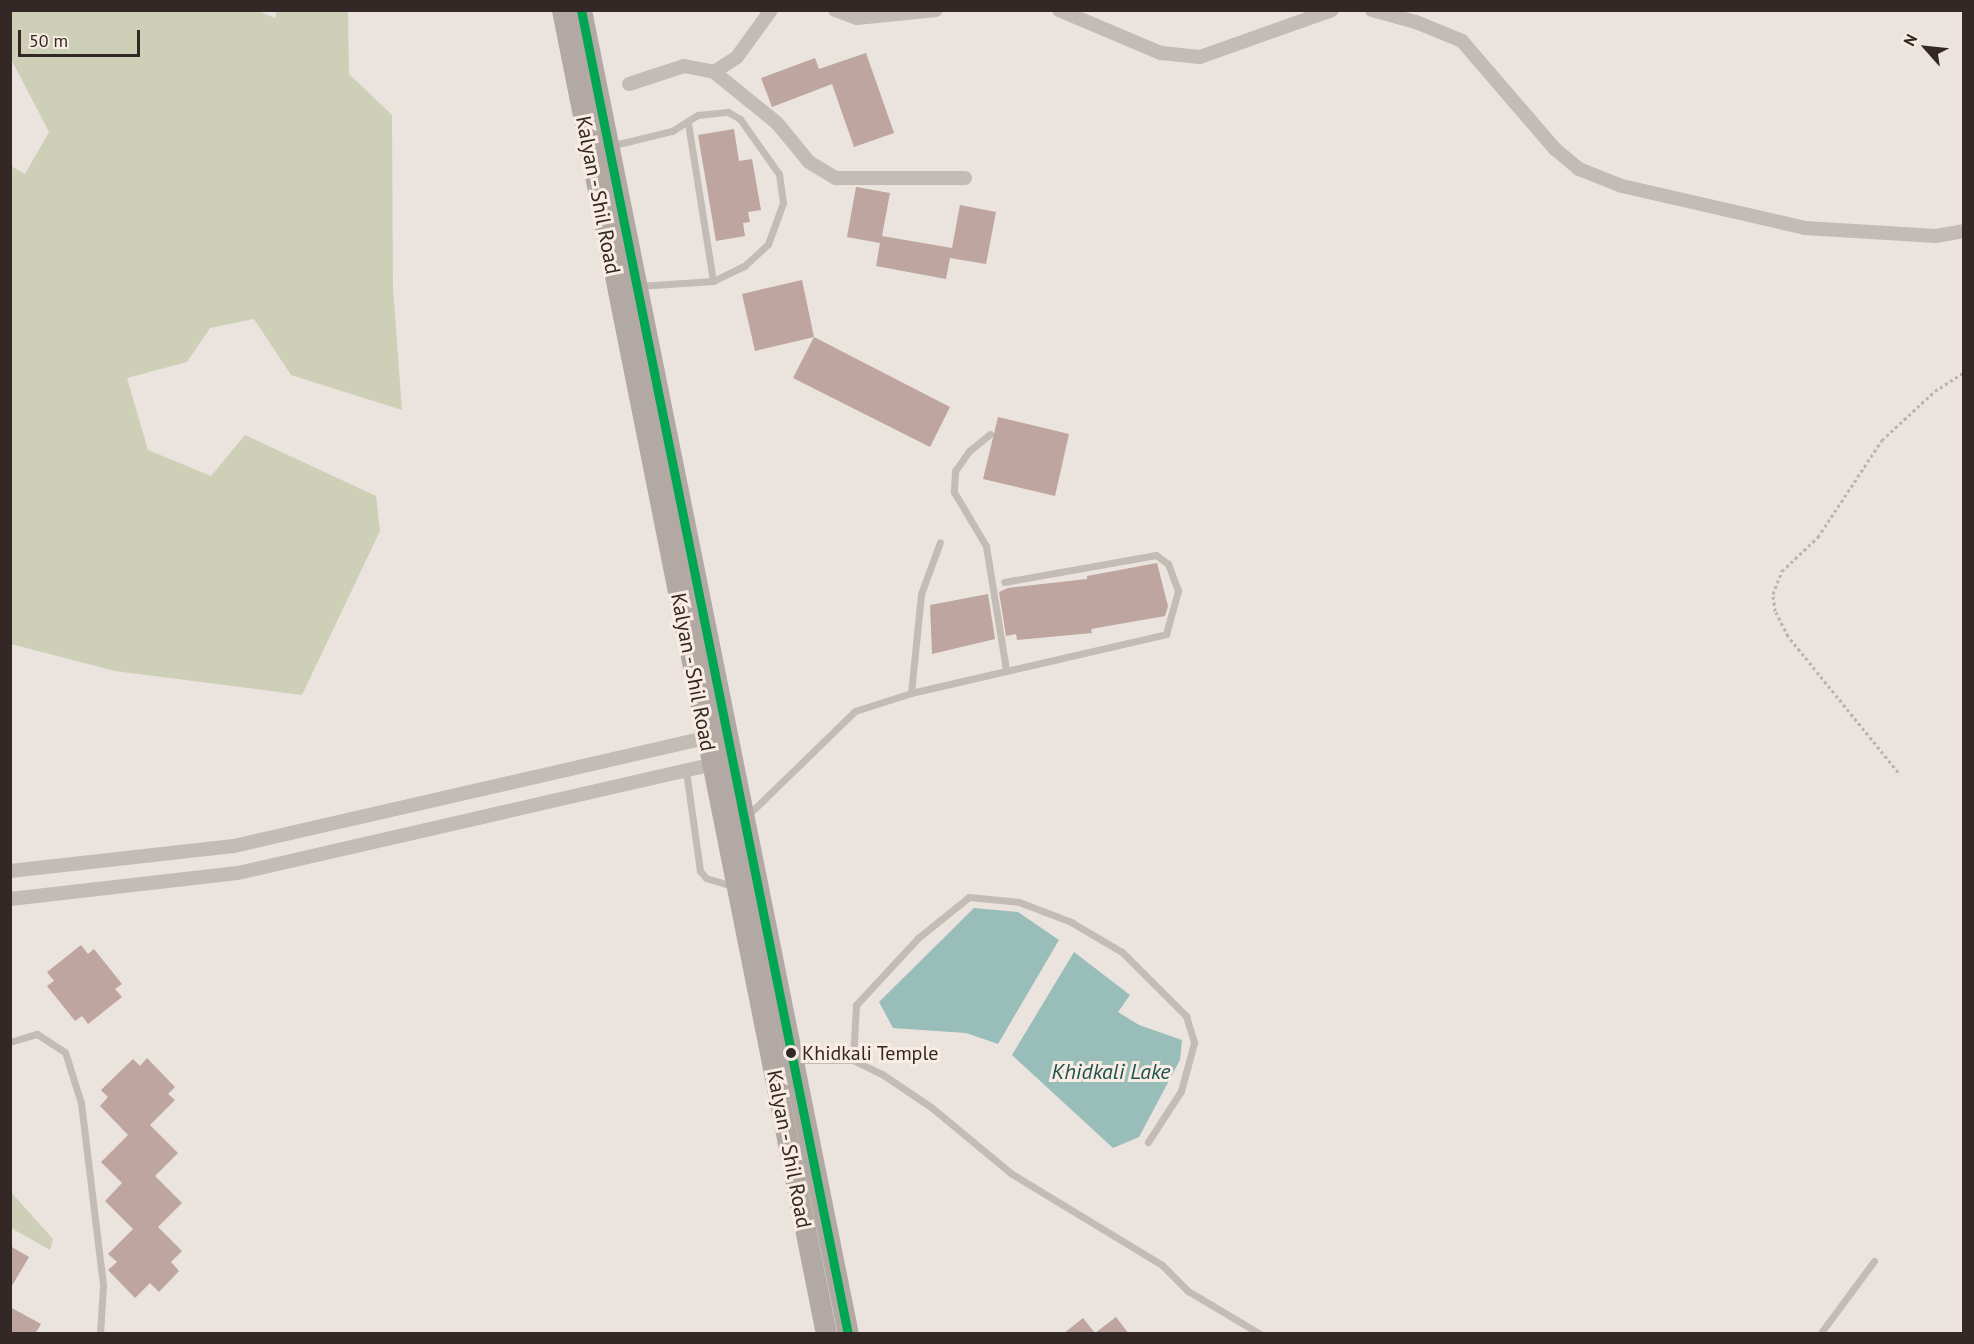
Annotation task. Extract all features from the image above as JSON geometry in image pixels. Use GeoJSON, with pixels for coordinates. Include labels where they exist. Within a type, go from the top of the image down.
{"type":"FeatureCollection","features":[{"type":"Feature","properties":{"kind":"main road","name":"Kalyan - Shil Road"},"geometry":{"type":"LineString","coordinates":[[562,10],[736,886],[848,1334]]}},
{"type":"Feature","properties":{"kind":"main road","name":"Kalyan - Shil Road"},"geometry":{"type":"LineString","coordinates":[[581,10],[742,820],[826,1334]]}},
{"type":"Feature","properties":{"kind":"street"},"geometry":{"type":"LineString","coordinates":[[714,72],[737,57],[771,10]]}},
{"type":"Feature","properties":{"kind":"street"},"geometry":{"type":"LineString","coordinates":[[835,10],[857,18],[936,10]]}},
{"type":"Feature","properties":{"kind":"street"},"geometry":{"type":"LineString","coordinates":[[1059,10],[1161,52],[1200,57],[1332,10]]}},
{"type":"Feature","properties":{"kind":"street"},"geometry":{"type":"LineString","coordinates":[[1372,10],[1416,22],[1462,40],[1555,149],[1579,169],[1622,186],[1805,228],[1936,236],[1964,231]]}},
{"type":"Feature","properties":{"kind":"street"},"geometry":{"type":"LineString","coordinates":[[629,84],[684,66],[714,72],[777,123],[809,162],[836,178],[965,178]]}},
{"type":"Feature","properties":{"kind":"street"},"geometry":{"type":"LineString","coordinates":[[10,872],[234,846],[706,738]]}},
{"type":"Feature","properties":{"kind":"street"},"geometry":{"type":"LineString","coordinates":[[10,899],[238,873],[711,765]]}},
{"type":"Feature","properties":{"kind":"street"},"geometry":{"type":"LineString","coordinates":[[234,846],[238,873]]}},
{"type":"Feature","properties":{"kind":"lane"},"geometry":{"type":"LineString","coordinates":[[608,146],[672,131],[698,115],[728,112],[760,144],[779,174],[783,203],[768,244],[744,266],[713,281],[636,286]]}},
{"type":"Feature","properties":{"kind":"lane"},"geometry":{"type":"LineString","coordinates":[[688,123],[713,281]]}},
{"type":"Feature","properties":{"kind":"lane"},"geometry":{"type":"LineString","coordinates":[[990,434],[969,451],[955,471],[954,492],[986,546],[1006,669]]}},
{"type":"Feature","properties":{"kind":"lane"},"geometry":{"type":"LineString","coordinates":[[911,693],[921,594],[940,542]]}},
{"type":"Feature","properties":{"kind":"lane"},"geometry":{"type":"LineString","coordinates":[[742,820],[855,711],[911,693],[1006,669],[1166,634],[1178,591],[1168,564],[1156,555],[1004,582]]}},
{"type":"Feature","properties":{"kind":"lane"},"geometry":{"type":"LineString","coordinates":[[686,771],[700,870],[706,878],[736,886]]}},
{"type":"Feature","properties":{"kind":"lane"},"geometry":{"type":"LineString","coordinates":[[853,1060],[856,1005],[918,938],[969,897],[1019,902],[1071,922],[1122,952],[1186,1016],[1194,1043],[1181,1091],[1148,1142]]}},
{"type":"Feature","properties":{"kind":"lane"},"geometry":{"type":"LineString","coordinates":[[10,1042],[37,1034],[64,1052],[81,1103],[103,1286],[100,1334]]}},
{"type":"Feature","properties":{"kind":"lane"},"geometry":{"type":"LineString","coordinates":[[781,1062],[853,1060],[931,1107],[1011,1174],[1162,1265],[1188,1292],[1260,1334]]}},
{"type":"Feature","properties":{"kind":"lane"},"geometry":{"type":"LineString","coordinates":[[1820,1334],[1874,1261]]}},
{"type":"Feature","properties":{"kind":"lane"},"geometry":{"type":"LineString","coordinates":[[1245,1334],[1249,1326]]}},
{"type":"Feature","properties":{"kind":"path"},"geometry":{"type":"LineString","coordinates":[[1898,772],[1788,636],[1776,611],[1773,594],[1782,571],[1818,537],[1881,440],[1935,391],[1964,372]]}},
{"type":"Feature","properties":{"kind":"green space"},"geometry":{"type":"Polygon","coordinates":[[[256,10],[275,18],[277,11],[348,11],[349,74],[392,115],[393,288],[402,410],[291,375],[254,319],[210,328],[187,362],[127,378],[148,450],[211,476],[245,435],[376,496],[380,531],[302,695],[115,671],[11,644],[11,166],[25,174],[49,132],[11,59],[11,11],[256,10]]]}},
{"type":"Feature","properties":{"kind":"green space"},"geometry":{"type":"Polygon","coordinates":[[[10,1191],[53,1239],[50,1250],[11,1228],[10,1191]]]}},
{"type":"Feature","properties":{"kind":"water","name":"Khidkali Lake"},"geometry":{"type":"Polygon","coordinates":[[[974,908],[1018,912],[1059,940],[998,1044],[966,1033],[893,1028],[879,1002],[974,908]]]}},
{"type":"Feature","properties":{"kind":"water","name":"Khidkali Lake"},"geometry":{"type":"Polygon","coordinates":[[[1074,952],[1130,995],[1118,1012],[1139,1025],[1182,1040],[1180,1060],[1139,1137],[1113,1148],[1012,1055],[1074,952]]]}},
{"type":"Feature","properties":{"kind":"building"},"geometry":{"type":"Polygon","coordinates":[[[866,53],[894,133],[854,147],[832,84],[772,107],[761,78],[815,58],[819,69],[866,53]]]}},
{"type":"Feature","properties":{"kind":"building"},"geometry":{"type":"Polygon","coordinates":[[[734,129],[739,161],[752,159],[761,210],[748,212],[750,222],[743,223],[745,236],[716,241],[698,135],[734,129]]]}},
{"type":"Feature","properties":{"kind":"building"},"geometry":{"type":"Polygon","coordinates":[[[856,187],[890,193],[882,236],[952,248],[960,205],[996,212],[986,264],[950,258],[946,279],[876,266],[880,243],[847,237],[856,187]]]}},
{"type":"Feature","properties":{"kind":"building"},"geometry":{"type":"Polygon","coordinates":[[[802,280],[814,337],[755,351],[742,294],[802,280]]]}},
{"type":"Feature","properties":{"kind":"building"},"geometry":{"type":"Polygon","coordinates":[[[814,337],[950,407],[930,447],[793,378],[814,337]]]}},
{"type":"Feature","properties":{"kind":"building"},"geometry":{"type":"Polygon","coordinates":[[[998,417],[1069,434],[1055,496],[983,479],[998,417]]]}},
{"type":"Feature","properties":{"kind":"building"},"geometry":{"type":"Polygon","coordinates":[[[1157,563],[1168,606],[1165,616],[1091,629],[1092,633],[1017,640],[1016,634],[1006,636],[999,592],[1008,588],[1087,579],[1087,576],[1157,563]]]}},
{"type":"Feature","properties":{"kind":"building"},"geometry":{"type":"Polygon","coordinates":[[[988,594],[995,639],[932,654],[930,605],[988,594]]]}},
{"type":"Feature","properties":{"kind":"building"},"geometry":{"type":"Polygon","coordinates":[[[81,945],[88,954],[94,949],[122,984],[115,989],[122,997],[88,1024],[82,1016],[75,1021],[47,986],[54,981],[47,972],[81,945]]]}},
{"type":"Feature","properties":{"kind":"building"},"geometry":{"type":"Polygon","coordinates":[[[147,1058],[175,1087],[168,1094],[175,1100],[150,1125],[178,1153],[155,1176],[182,1203],[158,1227],[182,1251],[171,1262],[179,1271],[159,1292],[150,1283],[135,1298],[108,1270],[117,1262],[108,1254],[133,1229],[105,1201],[122,1183],[101,1162],[128,1135],[100,1106],[108,1097],[101,1090],[133,1059],[140,1066],[147,1058]]]}},
{"type":"Feature","properties":{"kind":"building"},"geometry":{"type":"Polygon","coordinates":[[[10,1246],[29,1257],[10,1289],[10,1246]]]}},
{"type":"Feature","properties":{"kind":"building"},"geometry":{"type":"Polygon","coordinates":[[[10,1307],[41,1324],[35,1334],[10,1334],[10,1307]]]}},
{"type":"Feature","properties":{"kind":"building"},"geometry":{"type":"Polygon","coordinates":[[[1116,1317],[1129,1334],[1063,1334],[1083,1318],[1095,1333],[1116,1317]]]}},
{"type":"Feature","properties":{"kind":"transit line"},"geometry":{"type":"LineString","coordinates":[[581,10],[848,1334]]}},
{"type":"Feature","properties":{"kind":"place","name":"Khidkali Temple"},"geometry":{"type":"Point","coordinates":[791,1053]}}]}
